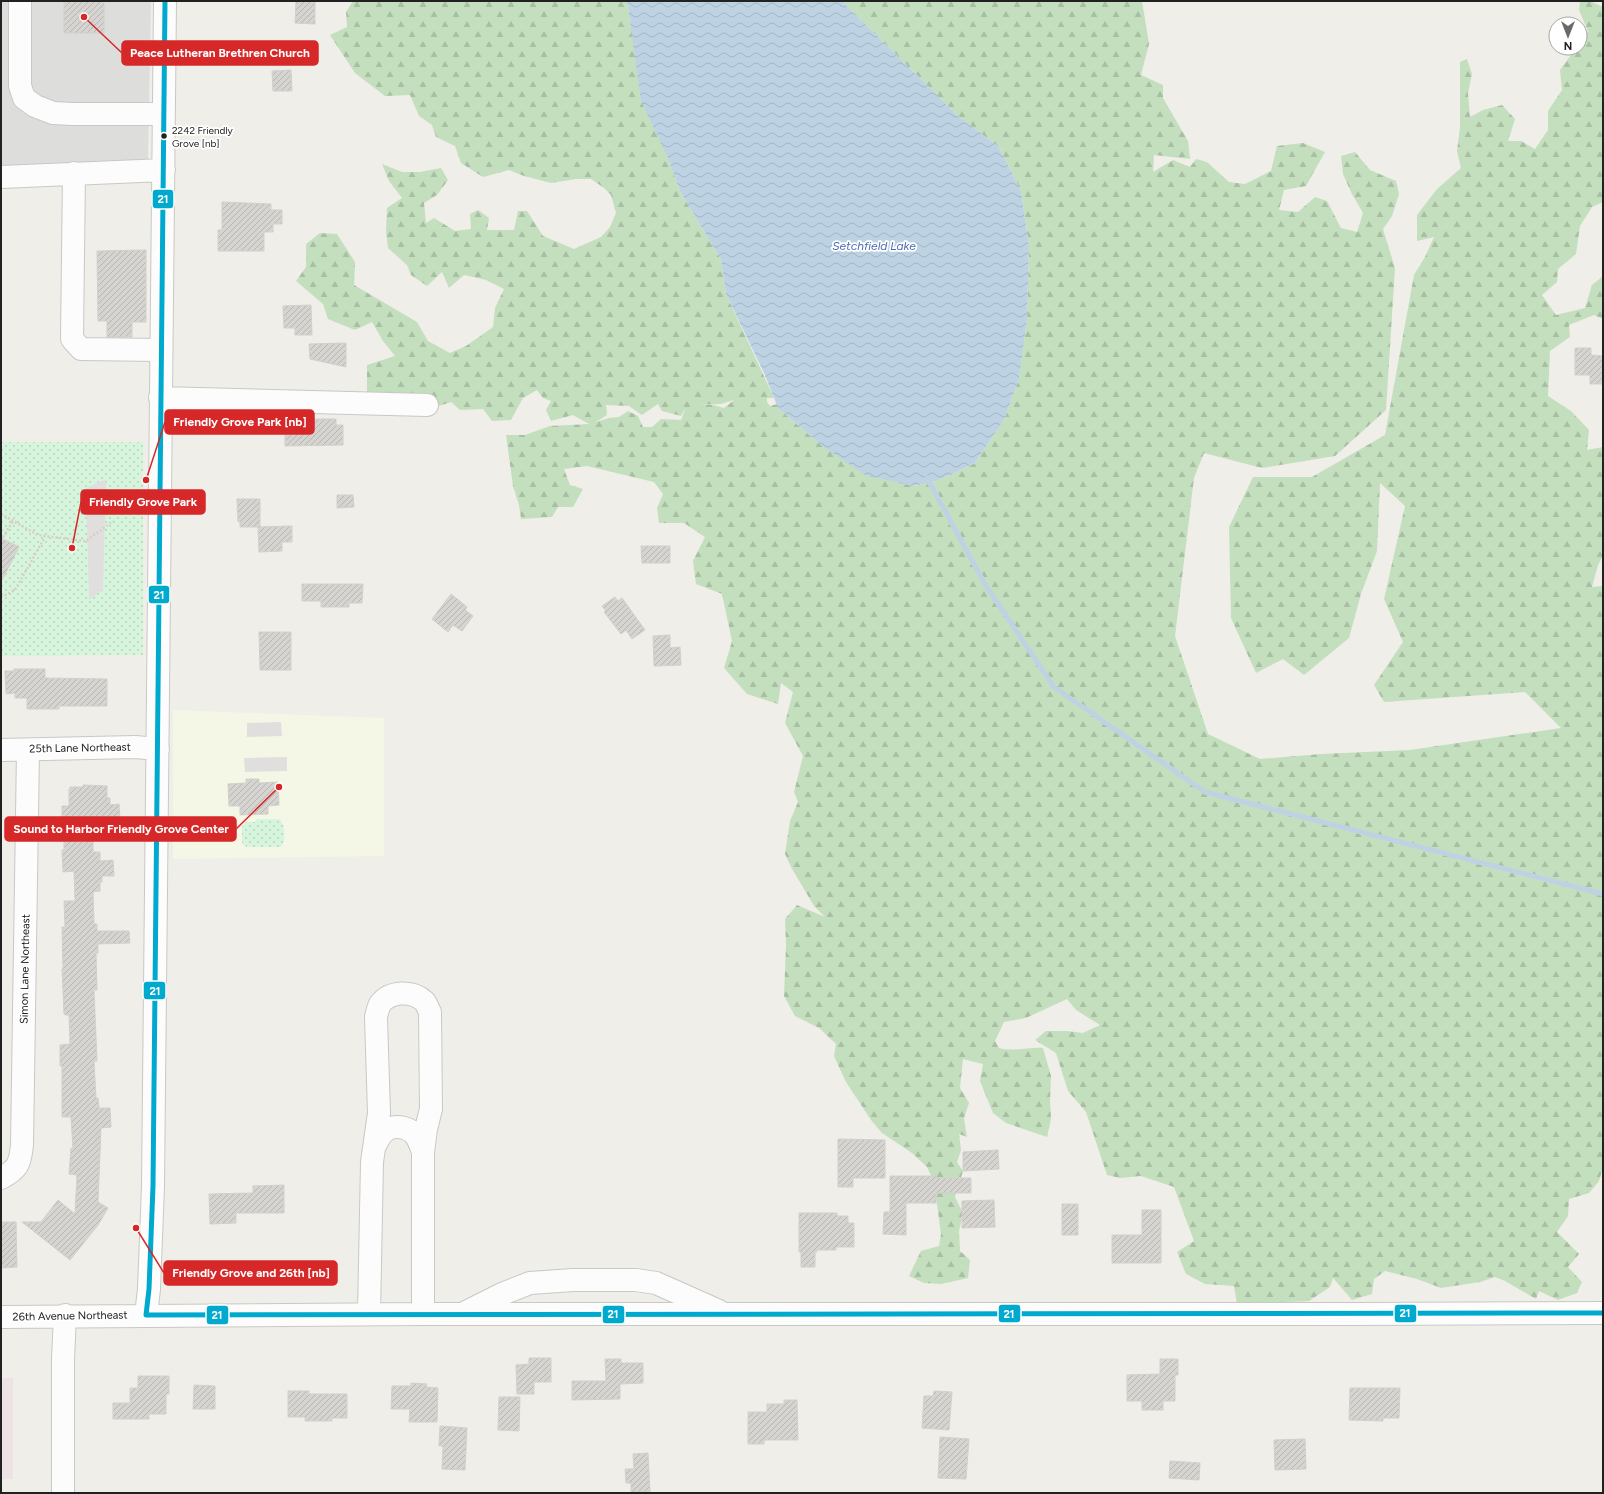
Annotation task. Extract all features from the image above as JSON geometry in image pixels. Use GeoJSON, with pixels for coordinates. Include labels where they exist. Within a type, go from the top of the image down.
{"type":"FeatureCollection","features":[{"type":"Feature","properties":{"kind":"street"},"geometry":{"type":"LineString","coordinates":[[20,1],[20,86],[24,98],[35,106],[54,113],[163,114]]}},
{"type":"Feature","properties":{"kind":"street"},"geometry":{"type":"LineString","coordinates":[[146,1316],[149,1289],[154,1186],[160,398],[164,170],[164,1]]}},
{"type":"Feature","properties":{"kind":"street"},"geometry":{"type":"LineString","coordinates":[[1,177],[164,170]]}},
{"type":"Feature","properties":{"kind":"street"},"geometry":{"type":"LineString","coordinates":[[74,173],[72,339],[81,349],[161,350]]}},
{"type":"Feature","properties":{"kind":"street"},"geometry":{"type":"LineString","coordinates":[[160,398],[427,405]]}},
{"type":"Feature","properties":{"kind":"street","name":"25th Lane Northeast"},"geometry":{"type":"LineString","coordinates":[[1,750],[136,747],[158,749]]}},
{"type":"Feature","properties":{"kind":"street","name":"Simon Lane Northeast"},"geometry":{"type":"LineString","coordinates":[[1,1178],[13,1172],[20,1160],[22,1145],[28,750]]}},
{"type":"Feature","properties":{"kind":"street"},"geometry":{"type":"LineString","coordinates":[[370,1314],[372,1162],[379,1113],[376,1017],[380,1005],[387,998],[399,994],[411,994],[420,998],[430,1012],[431,1109],[426,1129],[423,1152],[423,1314]]}},
{"type":"Feature","properties":{"kind":"street"},"geometry":{"type":"LineString","coordinates":[[375,1146],[379,1136],[385,1130],[399,1127],[408,1129],[414,1134],[423,1152]]}},
{"type":"Feature","properties":{"kind":"street"},"geometry":{"type":"LineString","coordinates":[[462,1314],[502,1294],[530,1283],[550,1280],[636,1280],[656,1283],[726,1314]]}},
{"type":"Feature","properties":{"kind":"street","name":"26th Avenue Northeast"},"geometry":{"type":"LineString","coordinates":[[1,1317],[370,1314],[1603,1313]]}},
{"type":"Feature","properties":{"kind":"street"},"geometry":{"type":"LineString","coordinates":[[63,1493],[63,1360],[65,1316]]}},
{"type":"Feature","properties":{"kind":"path"},"geometry":{"type":"LineString","coordinates":[[1,514],[38,535],[86,541],[113,521]]}},
{"type":"Feature","properties":{"kind":"path"},"geometry":{"type":"LineString","coordinates":[[3,537],[13,521]]}},
{"type":"Feature","properties":{"kind":"path"},"geometry":{"type":"LineString","coordinates":[[1,596],[15,590],[45,536]]}},
{"type":"Feature","properties":{"kind":"shaded area"},"geometry":{"type":"Polygon","coordinates":[[[1,1],[151,1],[148,163],[1,166],[1,1]]]}},
{"type":"Feature","properties":{"kind":"shaded area"},"geometry":{"type":"Polygon","coordinates":[[[106,479],[103,590],[89,600],[86,488],[106,479]]]}},
{"type":"Feature","properties":{"kind":"shaded area"},"geometry":{"type":"Polygon","coordinates":[[[173,710],[384,718],[384,856],[173,859],[173,710]]]}},
{"type":"Feature","properties":{"kind":"shaded area"},"geometry":{"type":"Polygon","coordinates":[[[281,722],[282,736],[247,737],[247,723],[281,722]]]}},
{"type":"Feature","properties":{"kind":"shaded area"},"geometry":{"type":"Polygon","coordinates":[[[287,757],[287,771],[245,772],[244,758],[287,757]]]}},
{"type":"Feature","properties":{"kind":"shaded area"},"geometry":{"type":"Polygon","coordinates":[[[1,1378],[13,1378],[13,1479],[1,1479],[1,1378]]]}},
{"type":"Feature","properties":{"kind":"green space"},"geometry":{"type":"Polygon","coordinates":[[[353,1],[627,1],[630,23],[667,156],[680,191],[721,260],[726,294],[774,398],[767,398],[767,402],[770,406],[777,404],[778,408],[821,445],[912,486],[930,483],[951,475],[975,463],[1004,420],[1019,379],[1027,320],[1029,246],[1021,191],[999,147],[957,115],[842,1],[1142,1],[1149,44],[1141,75],[1163,85],[1163,98],[1188,141],[1190,159],[1154,155],[1153,172],[1173,160],[1190,167],[1196,159],[1207,162],[1229,182],[1245,184],[1271,171],[1277,146],[1303,143],[1325,152],[1306,186],[1284,190],[1279,210],[1298,212],[1315,197],[1327,201],[1341,228],[1357,232],[1363,213],[1343,174],[1341,156],[1355,152],[1370,170],[1396,181],[1399,194],[1392,216],[1383,229],[1395,268],[1386,410],[1335,456],[1262,468],[1204,453],[1194,478],[1175,636],[1208,734],[1260,759],[1321,754],[1410,750],[1561,728],[1525,692],[1384,702],[1374,685],[1403,642],[1384,599],[1405,506],[1380,483],[1377,551],[1361,594],[1349,638],[1304,675],[1283,659],[1256,673],[1231,618],[1229,527],[1253,477],[1312,477],[1385,435],[1414,275],[1425,257],[1434,237],[1417,241],[1417,215],[1437,189],[1461,168],[1457,151],[1460,127],[1460,62],[1467,59],[1472,74],[1468,93],[1470,117],[1483,110],[1502,105],[1515,119],[1508,141],[1521,141],[1535,149],[1548,130],[1548,111],[1562,90],[1560,70],[1570,56],[1588,56],[1588,16],[1582,16],[1579,10],[1580,1],[1590,1],[1603,7],[1603,202],[1592,207],[1580,226],[1576,254],[1558,269],[1557,282],[1542,295],[1556,315],[1585,308],[1592,285],[1603,276],[1603,319],[1594,315],[1569,325],[1570,337],[1550,351],[1548,396],[1571,411],[1589,430],[1587,450],[1603,447],[1603,556],[1598,565],[1592,587],[1603,586],[1603,1168],[1599,1181],[1589,1193],[1569,1199],[1568,1216],[1557,1232],[1579,1254],[1568,1267],[1582,1282],[1577,1293],[1558,1300],[1539,1291],[1536,1299],[1505,1281],[1495,1277],[1480,1282],[1441,1288],[1417,1279],[1385,1271],[1374,1279],[1372,1294],[1352,1300],[1333,1278],[1330,1287],[1309,1301],[1237,1304],[1234,1286],[1205,1284],[1186,1274],[1177,1252],[1194,1241],[1174,1187],[1141,1176],[1120,1178],[1107,1175],[1086,1112],[1068,1091],[1056,1053],[1035,1040],[1046,1031],[1083,1033],[1100,1025],[1076,1010],[1067,999],[1026,1018],[1004,1022],[995,1041],[999,1048],[1004,1049],[1043,1048],[1051,1076],[1051,1119],[1047,1137],[1006,1123],[993,1113],[980,1081],[983,1064],[963,1059],[960,1088],[969,1103],[964,1118],[967,1137],[959,1134],[961,1150],[957,1162],[963,1171],[955,1197],[963,1213],[959,1231],[960,1251],[970,1260],[968,1278],[941,1284],[924,1283],[909,1276],[921,1251],[939,1246],[941,1234],[934,1182],[927,1167],[912,1153],[882,1133],[871,1120],[846,1082],[834,1056],[836,1044],[819,1028],[795,1016],[784,996],[786,946],[785,919],[797,905],[825,917],[814,906],[785,854],[790,821],[798,802],[794,792],[803,756],[785,723],[793,692],[781,683],[778,704],[747,694],[724,668],[732,641],[722,594],[696,584],[693,561],[705,537],[684,523],[659,523],[657,508],[663,494],[654,482],[587,466],[564,469],[570,485],[583,489],[573,507],[558,507],[552,517],[521,519],[519,505],[513,486],[506,435],[525,435],[550,426],[589,424],[573,415],[551,421],[546,410],[551,401],[543,398],[537,390],[523,398],[511,420],[492,421],[483,409],[460,410],[451,402],[433,408],[396,416],[367,394],[367,365],[395,356],[383,341],[372,322],[355,330],[328,319],[323,304],[296,281],[306,267],[306,244],[320,233],[337,234],[355,262],[354,285],[417,322],[428,341],[450,353],[466,346],[493,327],[495,308],[504,289],[486,280],[464,275],[449,288],[442,272],[427,286],[411,275],[407,265],[388,248],[386,231],[387,208],[402,198],[389,181],[382,164],[402,172],[420,172],[441,168],[448,180],[437,195],[424,203],[426,223],[434,218],[455,231],[471,229],[470,214],[478,210],[489,218],[487,230],[514,230],[518,211],[527,211],[543,236],[574,249],[601,237],[610,227],[616,213],[611,195],[591,179],[576,179],[551,183],[524,176],[509,170],[483,177],[461,163],[455,146],[436,137],[432,125],[419,116],[410,95],[385,96],[355,73],[330,35],[347,27],[346,12],[353,1]],[[734,400],[721,404],[698,405],[713,405],[724,408],[734,400]],[[658,404],[642,415],[629,406],[606,405],[607,415],[596,422],[619,417],[628,411],[638,416],[643,427],[652,427],[661,419],[681,420],[686,407],[681,416],[662,411],[658,404]]]}},
{"type":"Feature","properties":{"kind":"green space"},"geometry":{"type":"Polygon","coordinates":[[[1,442],[143,442],[143,655],[1,656],[1,442]]]}},
{"type":"Feature","properties":{"kind":"green space"},"geometry":{"type":"Polygon","coordinates":[[[256,819],[280,819],[285,833],[281,847],[247,847],[242,844],[242,826],[246,822],[255,822],[256,819]]]}},
{"type":"Feature","properties":{"kind":"water","name":"Setchfield Lake"},"geometry":{"type":"Polygon","coordinates":[[[627,1],[842,1],[957,115],[999,147],[1021,191],[1029,246],[1027,320],[1019,379],[1004,420],[975,463],[951,475],[930,483],[912,486],[865,475],[821,445],[778,408],[764,373],[726,294],[721,260],[680,191],[667,156],[641,101],[627,1]]]}},
{"type":"Feature","properties":{"kind":"building"},"geometry":{"type":"Polygon","coordinates":[[[64,1],[104,1],[104,33],[64,33],[64,1]]]}},
{"type":"Feature","properties":{"kind":"building"},"geometry":{"type":"Polygon","coordinates":[[[296,1],[315,1],[315,24],[295,23],[296,1]]]}},
{"type":"Feature","properties":{"kind":"building"},"geometry":{"type":"Polygon","coordinates":[[[291,70],[292,91],[273,91],[272,71],[291,70]]]}},
{"type":"Feature","properties":{"kind":"building"},"geometry":{"type":"Polygon","coordinates":[[[222,202],[271,204],[271,210],[282,210],[282,224],[273,224],[273,232],[264,232],[264,251],[218,251],[218,230],[222,230],[222,202]]]}},
{"type":"Feature","properties":{"kind":"building"},"geometry":{"type":"Polygon","coordinates":[[[146,250],[146,322],[132,322],[132,337],[107,337],[107,321],[98,321],[97,251],[146,250]]]}},
{"type":"Feature","properties":{"kind":"building"},"geometry":{"type":"Polygon","coordinates":[[[311,305],[312,335],[295,335],[295,328],[284,328],[283,306],[311,305]]]}},
{"type":"Feature","properties":{"kind":"building"},"geometry":{"type":"Polygon","coordinates":[[[346,343],[346,367],[310,359],[309,344],[346,343]]]}},
{"type":"Feature","properties":{"kind":"building"},"geometry":{"type":"Polygon","coordinates":[[[1575,348],[1591,348],[1591,355],[1603,356],[1603,384],[1590,384],[1590,375],[1575,375],[1575,348]]]}},
{"type":"Feature","properties":{"kind":"building"},"geometry":{"type":"Polygon","coordinates":[[[300,419],[336,419],[336,425],[343,425],[343,445],[285,446],[285,422],[300,422],[300,419]]]}},
{"type":"Feature","properties":{"kind":"building"},"geometry":{"type":"Polygon","coordinates":[[[337,495],[353,495],[354,507],[337,508],[337,495]]]}},
{"type":"Feature","properties":{"kind":"building"},"geometry":{"type":"Polygon","coordinates":[[[237,499],[260,499],[260,527],[292,526],[292,542],[282,542],[282,551],[259,552],[258,527],[240,527],[240,521],[238,522],[237,499]]]}},
{"type":"Feature","properties":{"kind":"building"},"geometry":{"type":"Polygon","coordinates":[[[1,538],[19,547],[1,582],[1,538]]]}},
{"type":"Feature","properties":{"kind":"building"},"geometry":{"type":"Polygon","coordinates":[[[641,546],[670,546],[670,563],[642,563],[641,546]]]}},
{"type":"Feature","properties":{"kind":"building"},"geometry":{"type":"Polygon","coordinates":[[[302,584],[363,584],[362,603],[349,603],[349,607],[321,607],[321,601],[302,601],[302,584]]]}},
{"type":"Feature","properties":{"kind":"building"},"geometry":{"type":"Polygon","coordinates":[[[451,594],[467,607],[465,610],[473,616],[462,631],[453,625],[448,632],[432,619],[451,594]]]}},
{"type":"Feature","properties":{"kind":"building"},"geometry":{"type":"Polygon","coordinates":[[[615,597],[618,601],[622,598],[645,630],[632,639],[626,630],[621,634],[604,612],[606,611],[602,606],[615,597]]]}},
{"type":"Feature","properties":{"kind":"building"},"geometry":{"type":"Polygon","coordinates":[[[259,632],[291,632],[291,670],[260,670],[259,632]]]}},
{"type":"Feature","properties":{"kind":"building"},"geometry":{"type":"Polygon","coordinates":[[[670,635],[670,648],[680,647],[681,665],[654,666],[653,636],[670,635]]]}},
{"type":"Feature","properties":{"kind":"building"},"geometry":{"type":"Polygon","coordinates":[[[14,669],[45,669],[45,678],[107,679],[107,706],[59,706],[59,709],[27,709],[27,698],[15,698],[15,693],[6,694],[5,671],[14,671],[14,669]]]}},
{"type":"Feature","properties":{"kind":"building"},"geometry":{"type":"Polygon","coordinates":[[[246,779],[259,779],[259,783],[278,782],[279,805],[268,806],[268,814],[240,815],[240,806],[229,806],[228,784],[246,783],[246,779]]]}},
{"type":"Feature","properties":{"kind":"building"},"geometry":{"type":"Polygon","coordinates":[[[83,785],[107,786],[107,798],[110,798],[110,805],[119,804],[120,819],[93,819],[93,852],[100,852],[100,861],[113,860],[114,876],[102,876],[100,891],[93,892],[94,924],[97,924],[97,931],[129,931],[130,943],[98,944],[98,953],[96,953],[97,990],[94,990],[97,1061],[94,1061],[96,1098],[98,1098],[99,1108],[110,1108],[111,1127],[101,1128],[98,1202],[108,1208],[98,1225],[70,1260],[22,1222],[41,1222],[58,1200],[75,1214],[77,1175],[69,1174],[71,1148],[73,1148],[71,1117],[62,1117],[62,1066],[60,1066],[60,1045],[70,1044],[69,1015],[64,1014],[62,969],[62,927],[65,927],[64,901],[75,901],[74,871],[63,872],[62,850],[64,850],[64,824],[62,824],[62,806],[69,806],[70,787],[83,787],[83,785]]]}},
{"type":"Feature","properties":{"kind":"building"},"geometry":{"type":"Polygon","coordinates":[[[838,1139],[885,1140],[885,1178],[853,1178],[853,1187],[838,1187],[838,1139]]]}},
{"type":"Feature","properties":{"kind":"building"},"geometry":{"type":"Polygon","coordinates":[[[998,1150],[999,1169],[963,1171],[963,1152],[998,1150]]]}},
{"type":"Feature","properties":{"kind":"building"},"geometry":{"type":"Polygon","coordinates":[[[890,1176],[971,1178],[971,1193],[936,1193],[936,1203],[906,1203],[906,1235],[883,1234],[884,1212],[890,1212],[890,1176]]]}},
{"type":"Feature","properties":{"kind":"building"},"geometry":{"type":"Polygon","coordinates":[[[284,1185],[284,1213],[236,1213],[236,1223],[210,1224],[209,1194],[253,1193],[253,1186],[284,1185]]]}},
{"type":"Feature","properties":{"kind":"building"},"geometry":{"type":"Polygon","coordinates":[[[994,1200],[995,1227],[962,1228],[962,1201],[994,1200]]]}},
{"type":"Feature","properties":{"kind":"building"},"geometry":{"type":"Polygon","coordinates":[[[1062,1204],[1078,1204],[1078,1235],[1062,1235],[1062,1204]]]}},
{"type":"Feature","properties":{"kind":"building"},"geometry":{"type":"Polygon","coordinates":[[[1142,1210],[1161,1210],[1161,1263],[1112,1263],[1112,1235],[1142,1235],[1142,1210]]]}},
{"type":"Feature","properties":{"kind":"building"},"geometry":{"type":"Polygon","coordinates":[[[799,1213],[837,1213],[837,1216],[848,1216],[848,1223],[854,1223],[854,1247],[836,1247],[836,1250],[817,1250],[817,1252],[815,1252],[815,1267],[801,1267],[801,1252],[799,1252],[799,1213]]]}},
{"type":"Feature","properties":{"kind":"building"},"geometry":{"type":"Polygon","coordinates":[[[1,1222],[16,1222],[17,1267],[1,1268],[1,1222]]]}},
{"type":"Feature","properties":{"kind":"building"},"geometry":{"type":"Polygon","coordinates":[[[529,1358],[551,1358],[551,1382],[534,1382],[534,1394],[517,1394],[516,1365],[529,1364],[529,1358]]]}},
{"type":"Feature","properties":{"kind":"building"},"geometry":{"type":"Polygon","coordinates":[[[605,1359],[621,1359],[621,1363],[643,1363],[643,1383],[620,1384],[620,1399],[572,1400],[572,1381],[606,1381],[605,1359]]]}},
{"type":"Feature","properties":{"kind":"building"},"geometry":{"type":"Polygon","coordinates":[[[1160,1359],[1178,1359],[1178,1375],[1175,1375],[1175,1401],[1163,1401],[1163,1410],[1142,1410],[1142,1401],[1127,1401],[1127,1375],[1160,1374],[1160,1359]]]}},
{"type":"Feature","properties":{"kind":"building"},"geometry":{"type":"Polygon","coordinates":[[[138,1376],[169,1376],[169,1394],[166,1394],[166,1414],[149,1414],[149,1419],[113,1419],[113,1403],[130,1403],[130,1388],[138,1388],[138,1376]]]}},
{"type":"Feature","properties":{"kind":"building"},"geometry":{"type":"Polygon","coordinates":[[[411,1383],[427,1384],[426,1387],[438,1388],[437,1422],[409,1422],[410,1409],[391,1409],[392,1386],[411,1386],[411,1383]]]}},
{"type":"Feature","properties":{"kind":"building"},"geometry":{"type":"Polygon","coordinates":[[[194,1385],[215,1386],[215,1409],[193,1409],[194,1385]]]}},
{"type":"Feature","properties":{"kind":"building"},"geometry":{"type":"Polygon","coordinates":[[[1350,1388],[1400,1388],[1399,1418],[1383,1418],[1383,1421],[1349,1420],[1350,1388]]]}},
{"type":"Feature","properties":{"kind":"building"},"geometry":{"type":"Polygon","coordinates":[[[288,1391],[309,1391],[309,1394],[347,1394],[347,1418],[332,1418],[332,1421],[305,1421],[305,1417],[288,1417],[288,1391]]]}},
{"type":"Feature","properties":{"kind":"building"},"geometry":{"type":"Polygon","coordinates":[[[934,1391],[952,1392],[949,1430],[922,1428],[924,1396],[933,1396],[934,1391]]]}},
{"type":"Feature","properties":{"kind":"building"},"geometry":{"type":"Polygon","coordinates":[[[499,1397],[520,1397],[519,1431],[498,1430],[499,1397]]]}},
{"type":"Feature","properties":{"kind":"building"},"geometry":{"type":"Polygon","coordinates":[[[784,1400],[797,1400],[798,1440],[764,1440],[764,1444],[748,1444],[748,1412],[767,1412],[767,1404],[784,1404],[784,1400]]]}},
{"type":"Feature","properties":{"kind":"building"},"geometry":{"type":"Polygon","coordinates":[[[440,1426],[467,1428],[465,1470],[442,1469],[443,1446],[439,1446],[440,1426]]]}},
{"type":"Feature","properties":{"kind":"building"},"geometry":{"type":"Polygon","coordinates":[[[940,1437],[969,1439],[966,1479],[938,1478],[940,1437]]]}},
{"type":"Feature","properties":{"kind":"building"},"geometry":{"type":"Polygon","coordinates":[[[1305,1439],[1306,1469],[1275,1470],[1274,1440],[1305,1439]]]}},
{"type":"Feature","properties":{"kind":"building"},"geometry":{"type":"Polygon","coordinates":[[[648,1453],[650,1492],[631,1492],[631,1483],[626,1483],[625,1469],[634,1469],[633,1454],[648,1453]]]}},
{"type":"Feature","properties":{"kind":"building"},"geometry":{"type":"Polygon","coordinates":[[[1170,1461],[1200,1463],[1199,1480],[1169,1478],[1170,1461]]]}},
{"type":"Feature","properties":{"kind":"waterway"},"geometry":{"type":"LineString","coordinates":[[927,478],[986,586],[1054,687],[1205,792],[1603,894]]}},
{"type":"Feature","properties":{"kind":"transit line","name":"21"},"geometry":{"type":"LineString","coordinates":[[165,1],[153,1186],[149,1289],[146,1315],[1603,1313]]}},
{"type":"Feature","properties":{"kind":"place","name":"Peace Lutheran Brethren Church"},"geometry":{"type":"Point","coordinates":[84,17]}},
{"type":"Feature","properties":{"kind":"place","name":"2242 Friendly Grove [nb]"},"geometry":{"type":"Point","coordinates":[164,136]}},
{"type":"Feature","properties":{"kind":"place","name":"Friendly Grove Park [nb]"},"geometry":{"type":"Point","coordinates":[146,480]}},
{"type":"Feature","properties":{"kind":"place","name":"Friendly Grove Park"},"geometry":{"type":"Point","coordinates":[72,548]}},
{"type":"Feature","properties":{"kind":"place","name":"Sound to Harbor Friendly Grove Center"},"geometry":{"type":"Point","coordinates":[279,787]}},
{"type":"Feature","properties":{"kind":"place","name":"Friendly Grove and 26th [nb]"},"geometry":{"type":"Point","coordinates":[136,1228]}}]}
